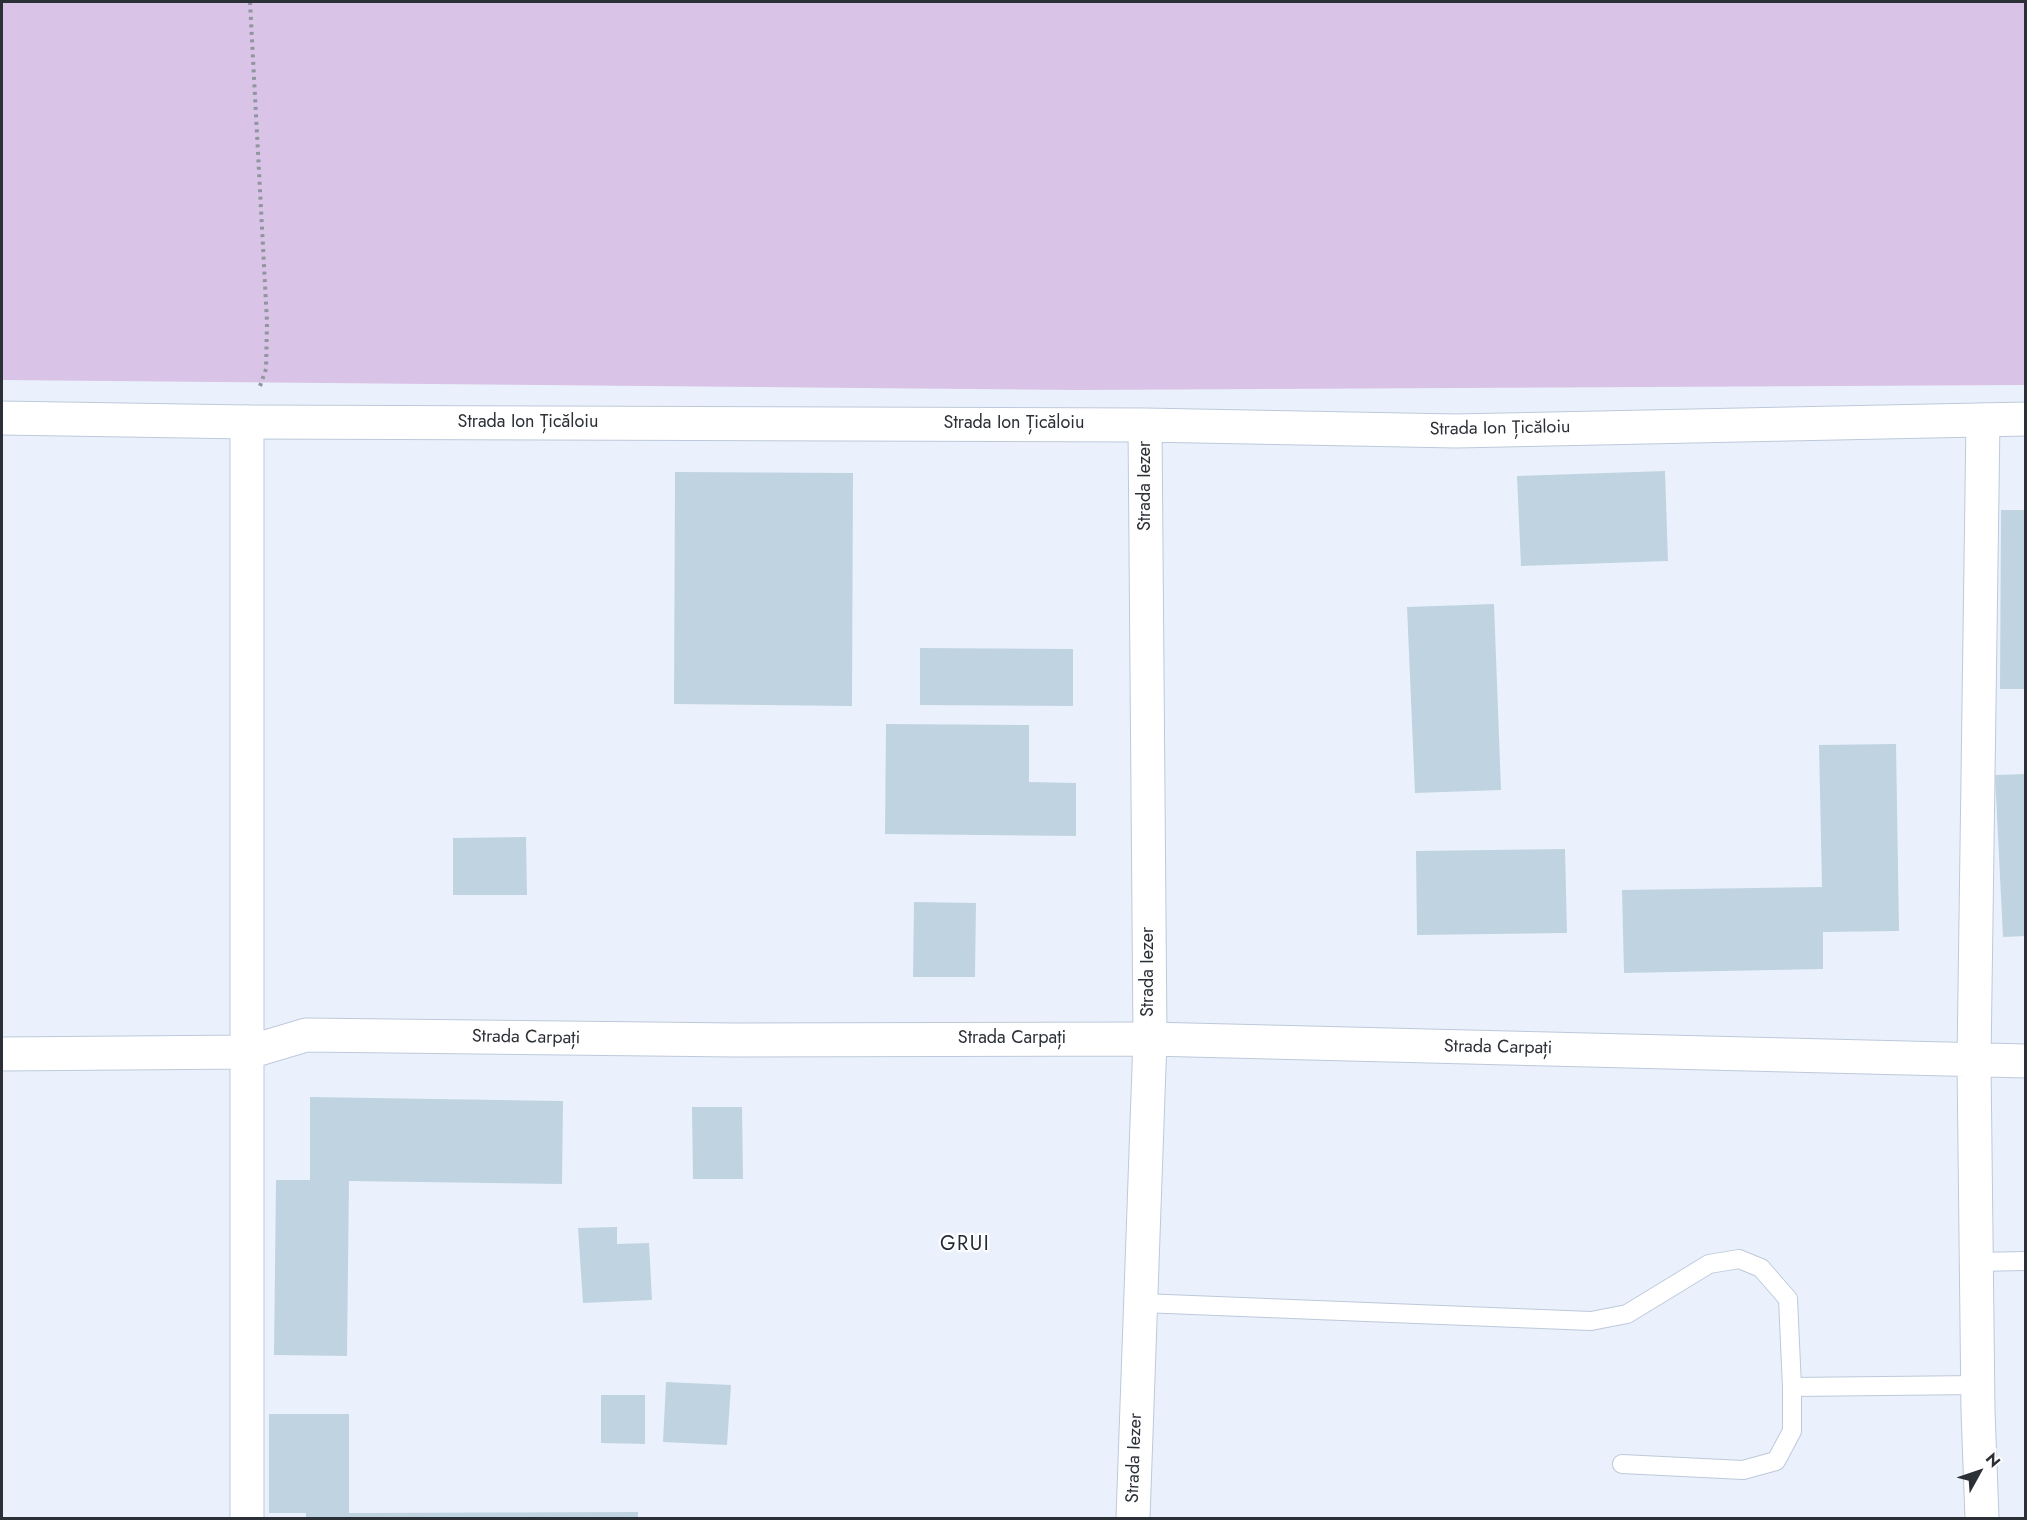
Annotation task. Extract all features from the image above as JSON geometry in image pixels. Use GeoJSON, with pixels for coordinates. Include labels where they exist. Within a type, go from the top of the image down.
{"type":"FeatureCollection","features":[{"type":"Feature","properties":{"kind":"street","name":"Strada Ion Țicăloiu"},"geometry":{"type":"LineString","coordinates":[[2,418],[247,422],[1145,425],[1456,431],[2025,419]]}},
{"type":"Feature","properties":{"kind":"street"},"geometry":{"type":"LineString","coordinates":[[1982,1518],[1974,1061],[1983,420]]}},
{"type":"Feature","properties":{"kind":"street"},"geometry":{"type":"LineString","coordinates":[[247,422],[249,1052],[247,1518]]}},
{"type":"Feature","properties":{"kind":"street","name":"Strada Iezer"},"geometry":{"type":"LineString","coordinates":[[1133,1518],[1142,1303],[1149,1039],[1145,425]]}},
{"type":"Feature","properties":{"kind":"street","name":"Strada Carpați"},"geometry":{"type":"LineString","coordinates":[[2,1054],[249,1052],[306,1035],[735,1040],[1149,1039],[2025,1061]]}},
{"type":"Feature","properties":{"kind":"lane"},"geometry":{"type":"LineString","coordinates":[[1142,1303],[1591,1321],[1627,1314],[1709,1264],[1739,1259],[1761,1268],[1788,1299],[1792,1431],[1776,1461],[1743,1470],[1622,1464]]}},
{"type":"Feature","properties":{"kind":"lane"},"geometry":{"type":"LineString","coordinates":[[1976,1262],[2025,1261]]}},
{"type":"Feature","properties":{"kind":"lane"},"geometry":{"type":"LineString","coordinates":[[1792,1387],[1978,1385]]}},
{"type":"Feature","properties":{"kind":"path"},"geometry":{"type":"LineString","coordinates":[[247,422],[266,369],[267,322],[250,2]]}},
{"type":"Feature","properties":{"kind":"shaded area"},"geometry":{"type":"Polygon","coordinates":[[[2,2],[2025,2],[2025,385],[1077,390],[2,380],[2,2]]]}},
{"type":"Feature","properties":{"kind":"building"},"geometry":{"type":"Polygon","coordinates":[[[1665,471],[1668,561],[1521,566],[1517,476],[1665,471]]]}},
{"type":"Feature","properties":{"kind":"building"},"geometry":{"type":"Polygon","coordinates":[[[675,472],[853,473],[852,706],[674,704],[675,472]]]}},
{"type":"Feature","properties":{"kind":"building"},"geometry":{"type":"Polygon","coordinates":[[[2001,510],[2026,510],[2026,689],[2000,689],[2001,510]]]}},
{"type":"Feature","properties":{"kind":"building"},"geometry":{"type":"Polygon","coordinates":[[[1494,604],[1501,790],[1415,793],[1407,607],[1494,604]]]}},
{"type":"Feature","properties":{"kind":"building"},"geometry":{"type":"Polygon","coordinates":[[[920,648],[1073,649],[1073,706],[920,705],[920,648]]]}},
{"type":"Feature","properties":{"kind":"building"},"geometry":{"type":"Polygon","coordinates":[[[886,724],[1029,725],[1029,782],[1076,783],[1076,836],[885,834],[886,724]]]}},
{"type":"Feature","properties":{"kind":"building"},"geometry":{"type":"Polygon","coordinates":[[[1896,744],[1899,931],[1823,932],[1823,969],[1624,973],[1622,890],[1822,887],[1819,745],[1896,744]]]}},
{"type":"Feature","properties":{"kind":"building"},"geometry":{"type":"Polygon","coordinates":[[[2026,774],[2026,936],[2003,937],[1995,775],[2026,774]]]}},
{"type":"Feature","properties":{"kind":"building"},"geometry":{"type":"Polygon","coordinates":[[[526,837],[527,895],[453,895],[453,838],[526,837]]]}},
{"type":"Feature","properties":{"kind":"building"},"geometry":{"type":"Polygon","coordinates":[[[1565,849],[1567,933],[1417,935],[1416,851],[1565,849]]]}},
{"type":"Feature","properties":{"kind":"building"},"geometry":{"type":"Polygon","coordinates":[[[914,902],[976,903],[975,977],[913,977],[914,902]]]}},
{"type":"Feature","properties":{"kind":"building"},"geometry":{"type":"Polygon","coordinates":[[[310,1097],[563,1101],[562,1184],[349,1181],[347,1356],[274,1355],[276,1180],[310,1180],[310,1097]]]}},
{"type":"Feature","properties":{"kind":"building"},"geometry":{"type":"Polygon","coordinates":[[[692,1107],[742,1107],[743,1179],[693,1179],[692,1107]]]}},
{"type":"Feature","properties":{"kind":"building"},"geometry":{"type":"Polygon","coordinates":[[[617,1227],[617,1244],[649,1243],[652,1300],[583,1303],[578,1228],[617,1227]]]}},
{"type":"Feature","properties":{"kind":"building"},"geometry":{"type":"Polygon","coordinates":[[[666,1382],[731,1385],[727,1445],[663,1442],[666,1382]]]}},
{"type":"Feature","properties":{"kind":"building"},"geometry":{"type":"Polygon","coordinates":[[[601,1395],[645,1395],[645,1444],[601,1443],[601,1395]]]}},
{"type":"Feature","properties":{"kind":"building"},"geometry":{"type":"Polygon","coordinates":[[[269,1414],[349,1414],[349,1513],[638,1512],[638,1518],[306,1518],[306,1513],[269,1513],[269,1414]]]}},
{"type":"Feature","properties":{"kind":"district","name":"GRUI"},"geometry":{"type":"Point","coordinates":[965,1245]}}]}
